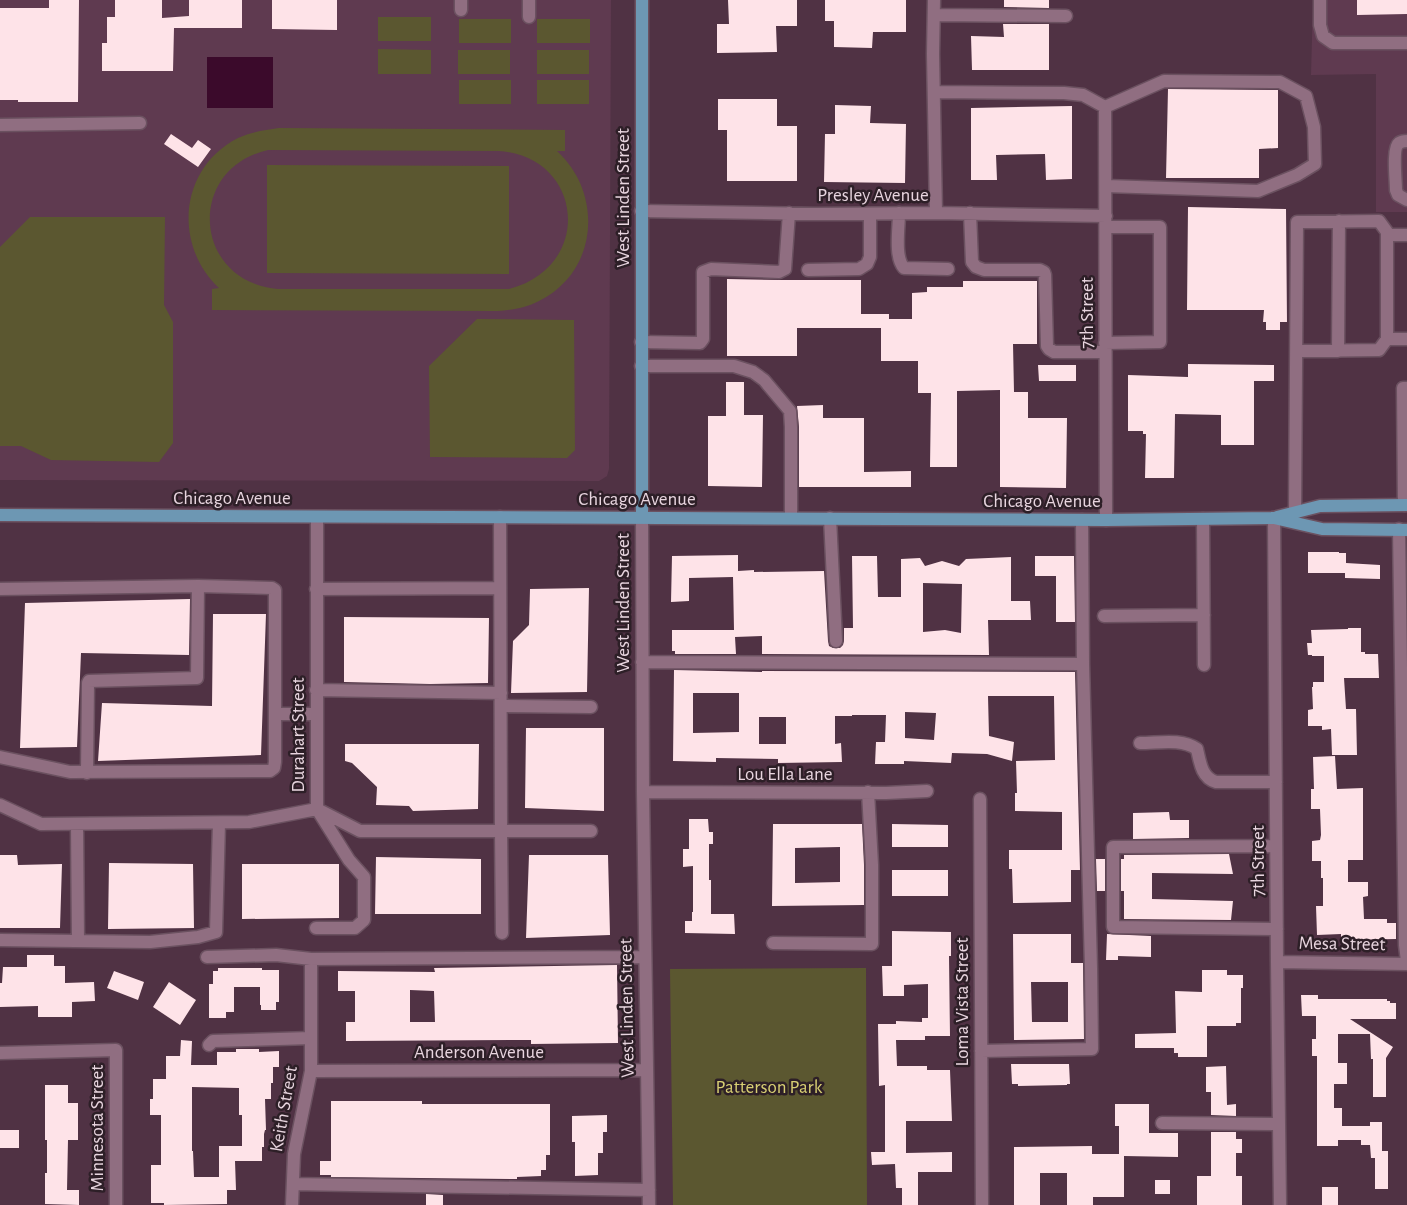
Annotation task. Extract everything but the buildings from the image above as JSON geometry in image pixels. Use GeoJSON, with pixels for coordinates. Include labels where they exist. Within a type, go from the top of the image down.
{"type":"FeatureCollection","features":[{"type":"Feature","properties":{"kind":"main road","name":"West Linden Street"},"geometry":{"type":"LineString","coordinates":[[642,0],[642,517]]}},
{"type":"Feature","properties":{"kind":"main road","name":"Chicago Avenue"},"geometry":{"type":"LineString","coordinates":[[1274,518],[1320,506],[1406,505]]}},
{"type":"Feature","properties":{"kind":"main road","name":"Chicago Avenue"},"geometry":{"type":"LineString","coordinates":[[0,515],[1082,520],[1274,518],[1322,529],[1403,530]]}},
{"type":"Feature","properties":{"kind":"street"},"geometry":{"type":"LineString","coordinates":[[529,0],[529,17]]}},
{"type":"Feature","properties":{"kind":"street"},"geometry":{"type":"LineString","coordinates":[[934,0],[936,213]]}},
{"type":"Feature","properties":{"kind":"street"},"geometry":{"type":"LineString","coordinates":[[1320,0],[1320,25],[1323,36],[1333,43],[1407,43]]}},
{"type":"Feature","properties":{"kind":"street"},"geometry":{"type":"LineString","coordinates":[[934,15],[1066,16]]}},
{"type":"Feature","properties":{"kind":"street"},"geometry":{"type":"LineString","coordinates":[[934,92],[1064,93],[1083,95],[1105,107],[1164,81],[1280,82],[1306,96],[1314,127],[1315,164],[1297,175],[1258,191],[1106,186]]}},
{"type":"Feature","properties":{"kind":"street","name":"7th Street"},"geometry":{"type":"LineString","coordinates":[[1105,107],[1106,520]]}},
{"type":"Feature","properties":{"kind":"street"},"geometry":{"type":"LineString","coordinates":[[0,125],[140,123]]}},
{"type":"Feature","properties":{"kind":"street"},"geometry":{"type":"LineString","coordinates":[[1407,141],[1398,143],[1395,151],[1396,190],[1398,195],[1407,200]]}},
{"type":"Feature","properties":{"kind":"street","name":"Presley Avenue"},"geometry":{"type":"LineString","coordinates":[[641,211],[870,214],[970,213],[1106,221],[1160,227],[1160,342],[1105,347]]}},
{"type":"Feature","properties":{"kind":"street"},"geometry":{"type":"LineString","coordinates":[[642,342],[700,343],[704,339],[704,272],[711,269],[779,272],[785,269],[789,213]]}},
{"type":"Feature","properties":{"kind":"street"},"geometry":{"type":"LineString","coordinates":[[899,213],[898,254],[900,263],[904,268],[948,269]]}},
{"type":"Feature","properties":{"kind":"street"},"geometry":{"type":"LineString","coordinates":[[970,213],[972,262],[976,267],[984,270],[1040,270],[1046,274],[1047,346],[1049,349],[1054,352],[1105,347]]}},
{"type":"Feature","properties":{"kind":"street"},"geometry":{"type":"LineString","coordinates":[[808,270],[859,269],[866,264],[870,257],[870,214]]}},
{"type":"Feature","properties":{"kind":"street"},"geometry":{"type":"LineString","coordinates":[[1338,351],[1339,221]]}},
{"type":"Feature","properties":{"kind":"street"},"geometry":{"type":"LineString","coordinates":[[1295,512],[1296,351],[1297,222],[1379,221],[1387,232],[1387,339],[1379,350],[1296,351]]}},
{"type":"Feature","properties":{"kind":"street"},"geometry":{"type":"LineString","coordinates":[[1387,236],[1407,235]]}},
{"type":"Feature","properties":{"kind":"street"},"geometry":{"type":"LineString","coordinates":[[1387,339],[1407,339]]}},
{"type":"Feature","properties":{"kind":"street"},"geometry":{"type":"LineString","coordinates":[[642,366],[734,366],[752,372],[764,380],[790,411],[791,518]]}},
{"type":"Feature","properties":{"kind":"street"},"geometry":{"type":"LineString","coordinates":[[1406,505],[1403,388],[1407,388]]}},
{"type":"Feature","properties":{"kind":"street","name":"Durahart Street"},"geometry":{"type":"LineString","coordinates":[[0,805],[41,824],[249,822],[317,809],[316,517]]}},
{"type":"Feature","properties":{"kind":"street"},"geometry":{"type":"LineString","coordinates":[[500,517],[502,933]]}},
{"type":"Feature","properties":{"kind":"street","name":"West Linden Street"},"geometry":{"type":"LineString","coordinates":[[642,517],[643,792],[649,1205]]}},
{"type":"Feature","properties":{"kind":"street"},"geometry":{"type":"LineString","coordinates":[[830,518],[836,641]]}},
{"type":"Feature","properties":{"kind":"street"},"geometry":{"type":"LineString","coordinates":[[1203,518],[1204,665]]}},
{"type":"Feature","properties":{"kind":"street","name":"7th Street"},"geometry":{"type":"LineString","coordinates":[[1274,518],[1280,1205]]}},
{"type":"Feature","properties":{"kind":"street"},"geometry":{"type":"LineString","coordinates":[[981,1051],[1092,1049],[1083,664],[1082,520]]}},
{"type":"Feature","properties":{"kind":"street"},"geometry":{"type":"LineString","coordinates":[[1403,530],[1405,935],[1407,962]]}},
{"type":"Feature","properties":{"kind":"street"},"geometry":{"type":"LineString","coordinates":[[0,589],[198,586],[272,588],[276,593],[274,768],[270,770],[87,773],[70,772],[0,757]]}},
{"type":"Feature","properties":{"kind":"street"},"geometry":{"type":"LineString","coordinates":[[87,773],[88,683],[90,681],[197,678],[198,586]]}},
{"type":"Feature","properties":{"kind":"street"},"geometry":{"type":"LineString","coordinates":[[316,589],[500,588]]}},
{"type":"Feature","properties":{"kind":"street"},"geometry":{"type":"LineString","coordinates":[[1104,616],[1204,614]]}},
{"type":"Feature","properties":{"kind":"street"},"geometry":{"type":"LineString","coordinates":[[642,662],[1083,664]]}},
{"type":"Feature","properties":{"kind":"street"},"geometry":{"type":"LineString","coordinates":[[316,690],[501,693]]}},
{"type":"Feature","properties":{"kind":"street"},"geometry":{"type":"LineString","coordinates":[[501,706],[591,707]]}},
{"type":"Feature","properties":{"kind":"street"},"geometry":{"type":"LineString","coordinates":[[275,714],[316,714]]}},
{"type":"Feature","properties":{"kind":"street"},"geometry":{"type":"LineString","coordinates":[[1140,743],[1180,742],[1190,744],[1197,749],[1200,764],[1205,775],[1210,780],[1216,782],[1276,782]]}},
{"type":"Feature","properties":{"kind":"street","name":"Lou Ella Lane"},"geometry":{"type":"LineString","coordinates":[[643,792],[927,791]]}},
{"type":"Feature","properties":{"kind":"street"},"geometry":{"type":"LineString","coordinates":[[773,943],[872,944],[872,864],[868,792]]}},
{"type":"Feature","properties":{"kind":"street","name":"Loma Vista Street"},"geometry":{"type":"LineString","coordinates":[[980,799],[982,1205]]}},
{"type":"Feature","properties":{"kind":"street"},"geometry":{"type":"LineString","coordinates":[[317,809],[360,831],[591,831]]}},
{"type":"Feature","properties":{"kind":"street"},"geometry":{"type":"LineString","coordinates":[[316,928],[355,928],[364,920],[364,876],[349,860],[317,809]]}},
{"type":"Feature","properties":{"kind":"street"},"geometry":{"type":"LineString","coordinates":[[0,940],[150,942],[198,937],[216,932],[219,823]]}},
{"type":"Feature","properties":{"kind":"street"},"geometry":{"type":"LineString","coordinates":[[77,824],[78,941]]}},
{"type":"Feature","properties":{"kind":"street"},"geometry":{"type":"LineString","coordinates":[[1276,846],[1113,847],[1113,927],[1277,929]]}},
{"type":"Feature","properties":{"kind":"street"},"geometry":{"type":"LineString","coordinates":[[207,957],[276,955],[311,959],[645,957]]}},
{"type":"Feature","properties":{"kind":"street","name":"Keith Street"},"geometry":{"type":"LineString","coordinates":[[292,1205],[294,1154],[311,1071],[311,959]]}},
{"type":"Feature","properties":{"kind":"street","name":"Mesa Street"},"geometry":{"type":"LineString","coordinates":[[1277,962],[1407,962]]}},
{"type":"Feature","properties":{"kind":"street"},"geometry":{"type":"LineString","coordinates":[[209,1045],[213,1041],[311,1038]]}},
{"type":"Feature","properties":{"kind":"street","name":"Minnesota Street"},"geometry":{"type":"LineString","coordinates":[[0,1053],[116,1050],[116,1205]]}},
{"type":"Feature","properties":{"kind":"street","name":"Anderson Avenue"},"geometry":{"type":"LineString","coordinates":[[311,1071],[647,1070]]}},
{"type":"Feature","properties":{"kind":"street"},"geometry":{"type":"LineString","coordinates":[[1162,1123],[1279,1124]]}},
{"type":"Feature","properties":{"kind":"street"},"geometry":{"type":"LineString","coordinates":[[293,1184],[649,1190]]}},
{"type":"Feature","properties":{"kind":"shaded area"},"geometry":{"type":"Polygon","coordinates":[[[0,0],[611,0],[609,469],[607,476],[599,481],[0,480],[0,0]]]}},
{"type":"Feature","properties":{"kind":"shaded area"},"geometry":{"type":"Polygon","coordinates":[[[1313,0],[1407,0],[1407,212],[1376,212],[1376,74],[1311,75],[1313,0]]]}},
{"type":"Feature","properties":{"kind":"shaded area"},"geometry":{"type":"Polygon","coordinates":[[[207,57],[273,57],[273,108],[207,108],[207,57]]]}},
{"type":"Feature","properties":{"kind":"green space"},"geometry":{"type":"Polygon","coordinates":[[[378,17],[431,17],[431,41],[378,41],[378,17]]]}},
{"type":"Feature","properties":{"kind":"green space"},"geometry":{"type":"Polygon","coordinates":[[[459,19],[511,19],[511,43],[459,43],[459,19]]]}},
{"type":"Feature","properties":{"kind":"green space"},"geometry":{"type":"Polygon","coordinates":[[[537,19],[590,19],[590,43],[537,43],[537,19]]]}},
{"type":"Feature","properties":{"kind":"green space"},"geometry":{"type":"Polygon","coordinates":[[[378,49],[431,50],[431,74],[378,74],[378,49]]]}},
{"type":"Feature","properties":{"kind":"green space"},"geometry":{"type":"Polygon","coordinates":[[[458,50],[510,50],[510,74],[458,74],[458,50]]]}},
{"type":"Feature","properties":{"kind":"green space"},"geometry":{"type":"Polygon","coordinates":[[[537,50],[589,50],[589,74],[537,74],[537,50]]]}},
{"type":"Feature","properties":{"kind":"green space"},"geometry":{"type":"Polygon","coordinates":[[[459,80],[511,80],[511,104],[459,104],[459,80]]]}},
{"type":"Feature","properties":{"kind":"green space"},"geometry":{"type":"Polygon","coordinates":[[[537,80],[589,80],[589,104],[537,104],[537,80]]]}},
{"type":"Feature","properties":{"kind":"green space"},"geometry":{"type":"Polygon","coordinates":[[[279,128],[565,130],[565,151],[557,151],[572,169],[582,188],[588,210],[588,231],[583,252],[573,271],[559,288],[539,301],[514,309],[498,311],[212,310],[212,289],[219,288],[204,270],[194,251],[189,230],[189,208],[194,187],[204,168],[218,151],[243,136],[279,128]],[[268,150],[241,161],[223,179],[212,200],[210,224],[216,247],[229,267],[250,282],[278,289],[509,289],[536,277],[555,259],[566,237],[568,214],[562,192],[548,172],[527,158],[499,151],[268,150]]]}},
{"type":"Feature","properties":{"kind":"green space"},"geometry":{"type":"Polygon","coordinates":[[[267,165],[509,166],[509,274],[267,273],[267,165]]]}},
{"type":"Feature","properties":{"kind":"green space"},"geometry":{"type":"Polygon","coordinates":[[[30,217],[165,217],[164,305],[173,322],[173,443],[159,462],[51,460],[21,446],[0,446],[0,247],[30,217]]]}},
{"type":"Feature","properties":{"kind":"green space"},"geometry":{"type":"Polygon","coordinates":[[[477,319],[574,320],[575,450],[567,458],[430,457],[429,366],[477,319]]]}},
{"type":"Feature","properties":{"kind":"green space","name":"Patterson Park"},"geometry":{"type":"Polygon","coordinates":[[[866,968],[867,1205],[673,1205],[670,969],[866,968]]]}}]}
